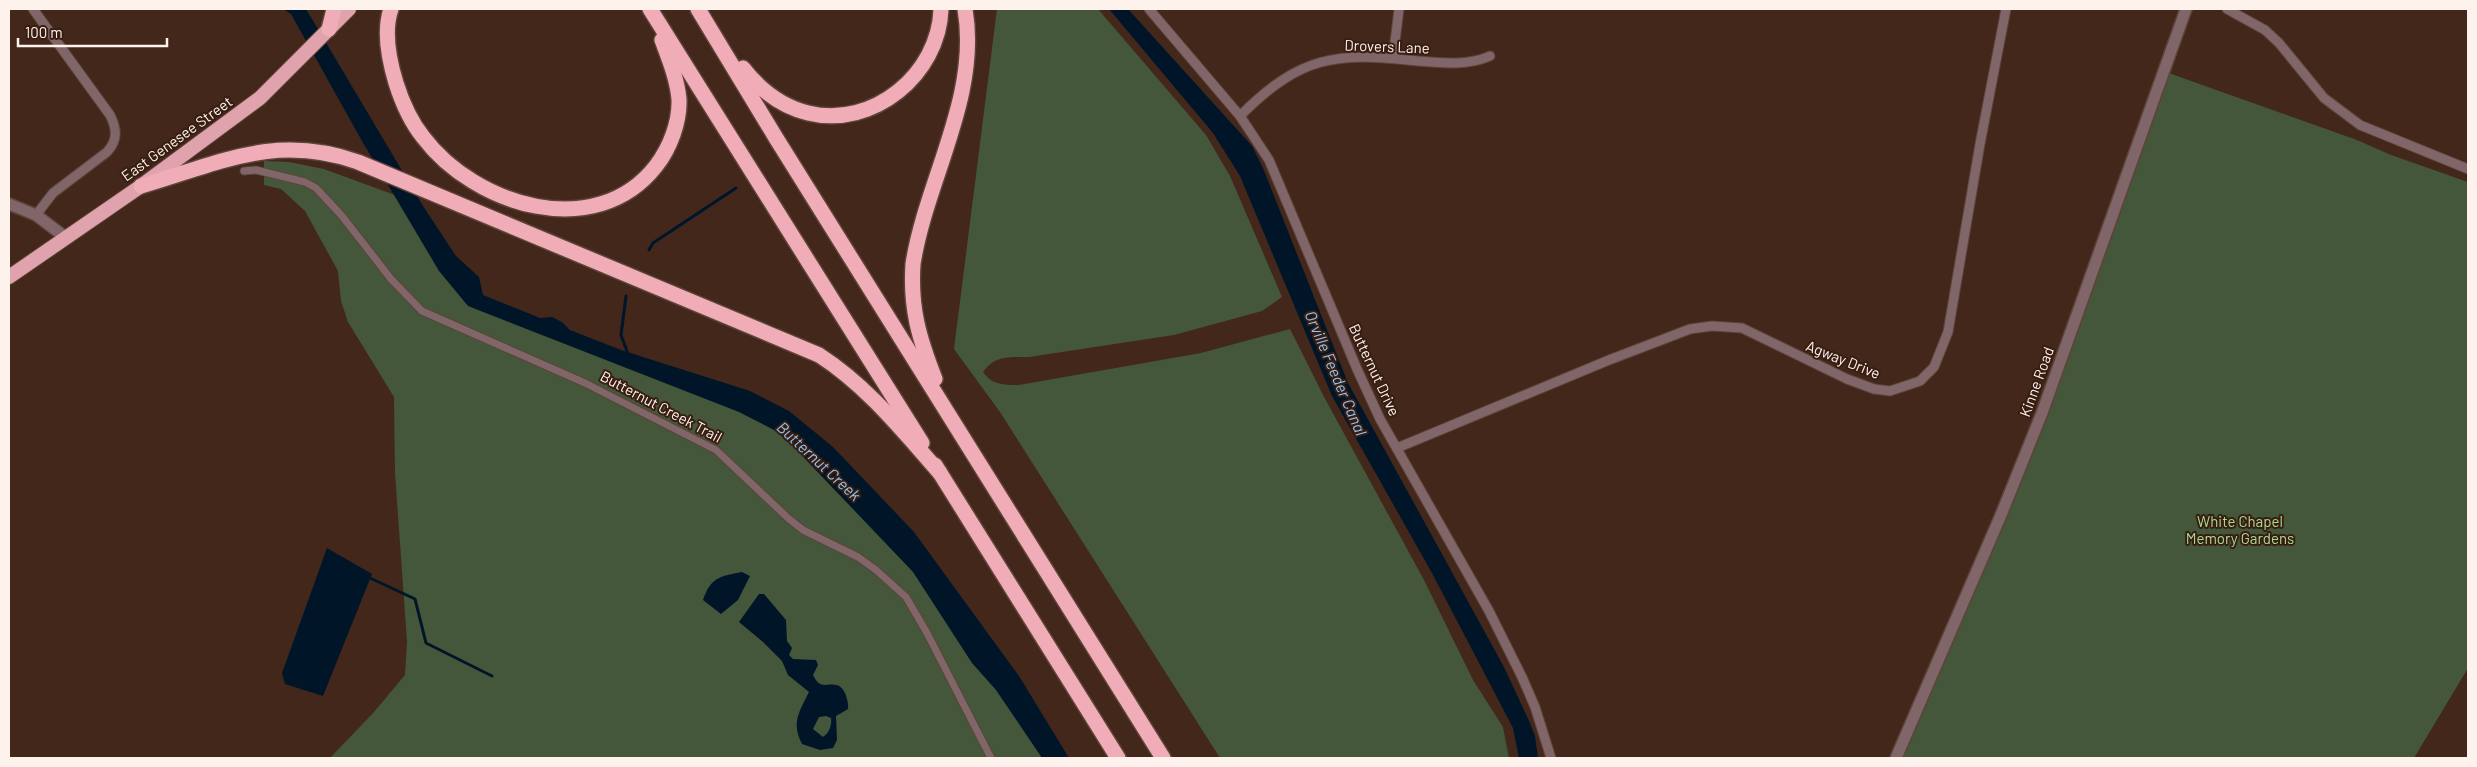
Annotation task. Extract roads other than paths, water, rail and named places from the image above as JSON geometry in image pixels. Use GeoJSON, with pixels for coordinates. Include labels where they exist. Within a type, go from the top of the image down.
{"type":"FeatureCollection","features":[{"type":"Feature","properties":{"kind":"highway"},"geometry":{"type":"LineString","coordinates":[[329,29],[334,9]]}},
{"type":"Feature","properties":{"kind":"highway","name":"East Genesee Street"},"geometry":{"type":"LineString","coordinates":[[9,277],[141,186],[260,98],[349,9]]}},
{"type":"Feature","properties":{"kind":"highway"},"geometry":{"type":"LineString","coordinates":[[391,9],[387,33],[390,63],[399,93],[423,137],[440,156],[462,174],[490,191],[518,202],[551,209],[567,210],[594,206],[617,199],[650,174],[664,155],[675,129],[679,100],[672,65],[650,9]]}},
{"type":"Feature","properties":{"kind":"highway"},"geometry":{"type":"LineString","coordinates":[[650,9],[891,391],[1118,758]]}},
{"type":"Feature","properties":{"kind":"highway"},"geometry":{"type":"LineString","coordinates":[[698,9],[776,138],[1163,758]]}},
{"type":"Feature","properties":{"kind":"highway"},"geometry":{"type":"LineString","coordinates":[[709,26],[755,83],[769,96],[784,105],[808,113],[848,114],[882,104],[904,87],[920,71],[937,37],[941,9]]}},
{"type":"Feature","properties":{"kind":"highway"},"geometry":{"type":"LineString","coordinates":[[946,408],[918,334],[914,318],[912,282],[915,252],[960,98],[969,36],[965,9]]}},
{"type":"Feature","properties":{"kind":"highway"},"geometry":{"type":"LineString","coordinates":[[141,186],[230,158],[276,149],[307,149],[336,154],[818,355],[858,383],[940,473]]}},
{"type":"Feature","properties":{"kind":"street"},"geometry":{"type":"LineString","coordinates":[[33,9],[110,115],[116,131],[112,146],[107,152],[53,193],[36,215]]}},
{"type":"Feature","properties":{"kind":"street","name":"Butternut Drive"},"geometry":{"type":"LineString","coordinates":[[1149,9],[1240,116],[1270,160],[1357,369],[1397,448],[1489,610],[1536,707],[1551,758]]}},
{"type":"Feature","properties":{"kind":"street"},"geometry":{"type":"LineString","coordinates":[[1393,58],[1398,9]]}},
{"type":"Feature","properties":{"kind":"street","name":"Agway Drive"},"geometry":{"type":"LineString","coordinates":[[1397,448],[1609,360],[1690,329],[1712,326],[1742,328],[1847,379],[1874,389],[1890,391],[1920,381],[1934,367],[1948,332],[1980,144],[2006,9]]}},
{"type":"Feature","properties":{"kind":"street","name":"Kinne Road"},"geometry":{"type":"LineString","coordinates":[[1896,758],[1998,523],[2042,413],[2186,9]]}},
{"type":"Feature","properties":{"kind":"street"},"geometry":{"type":"LineString","coordinates":[[2227,9],[2265,30],[2279,43],[2324,98],[2360,125],[2468,169]]}},
{"type":"Feature","properties":{"kind":"street","name":"Drovers Lane"},"geometry":{"type":"LineString","coordinates":[[1240,116],[1285,76],[1316,62],[1363,57],[1440,63],[1472,62],[1490,56]]}},
{"type":"Feature","properties":{"kind":"street","name":"Butternut Creek Trail"},"geometry":{"type":"LineString","coordinates":[[244,171],[256,170],[305,182],[316,188],[342,216],[391,278],[422,311],[585,382],[716,450],[803,530],[858,557],[876,570],[906,596],[991,758]]}},
{"type":"Feature","properties":{"kind":"street"},"geometry":{"type":"LineString","coordinates":[[9,204],[36,215],[65,237]]}},
{"type":"Feature","properties":{"kind":"water","name":"Butternut Creek"},"geometry":{"type":"Polygon","coordinates":[[[283,9],[306,9],[423,206],[456,256],[479,277],[483,295],[540,318],[552,317],[562,322],[570,330],[621,350],[750,391],[789,411],[833,447],[914,532],[1019,676],[1069,758],[1042,758],[996,690],[972,663],[913,572],[790,443],[774,430],[739,412],[468,306],[439,271],[362,141],[291,14],[283,9]]]}},
{"type":"Feature","properties":{"kind":"water","name":"Orville Feeder Canal"},"geometry":{"type":"Polygon","coordinates":[[[1109,9],[1128,9],[1252,146],[1263,168],[1348,383],[1504,667],[1535,736],[1538,758],[1519,758],[1513,728],[1432,573],[1332,396],[1240,176],[1213,133],[1109,9]]]}},
{"type":"Feature","properties":{"kind":"water"},"geometry":{"type":"Polygon","coordinates":[[[327,548],[372,574],[323,696],[285,684],[282,673],[327,548]]]}},
{"type":"Feature","properties":{"kind":"water"},"geometry":{"type":"Polygon","coordinates":[[[742,572],[750,576],[738,600],[721,614],[703,600],[709,587],[717,579],[742,572]]]}},
{"type":"Feature","properties":{"kind":"water"},"geometry":{"type":"Polygon","coordinates":[[[759,594],[764,594],[786,620],[787,641],[792,648],[789,655],[793,659],[816,660],[818,665],[813,675],[818,683],[836,685],[842,688],[848,702],[848,709],[836,716],[837,740],[833,748],[820,750],[802,744],[797,724],[799,712],[809,692],[788,675],[782,661],[763,642],[739,622],[759,594]],[[826,716],[819,717],[813,729],[823,737],[830,729],[831,718],[826,716]]]}},
{"type":"Feature","properties":{"kind":"waterway"},"geometry":{"type":"LineString","coordinates":[[649,250],[653,243],[736,188]]}},
{"type":"Feature","properties":{"kind":"waterway"},"geometry":{"type":"LineString","coordinates":[[626,296],[621,335],[628,354]]}},
{"type":"Feature","properties":{"kind":"waterway"},"geometry":{"type":"LineString","coordinates":[[370,578],[415,599],[426,643],[492,676]]}},
{"type":"Feature","properties":{"kind":"park label","name":"White Chapel Memory Gardens"},"geometry":{"type":"Point","coordinates":[2240,530]}}]}
